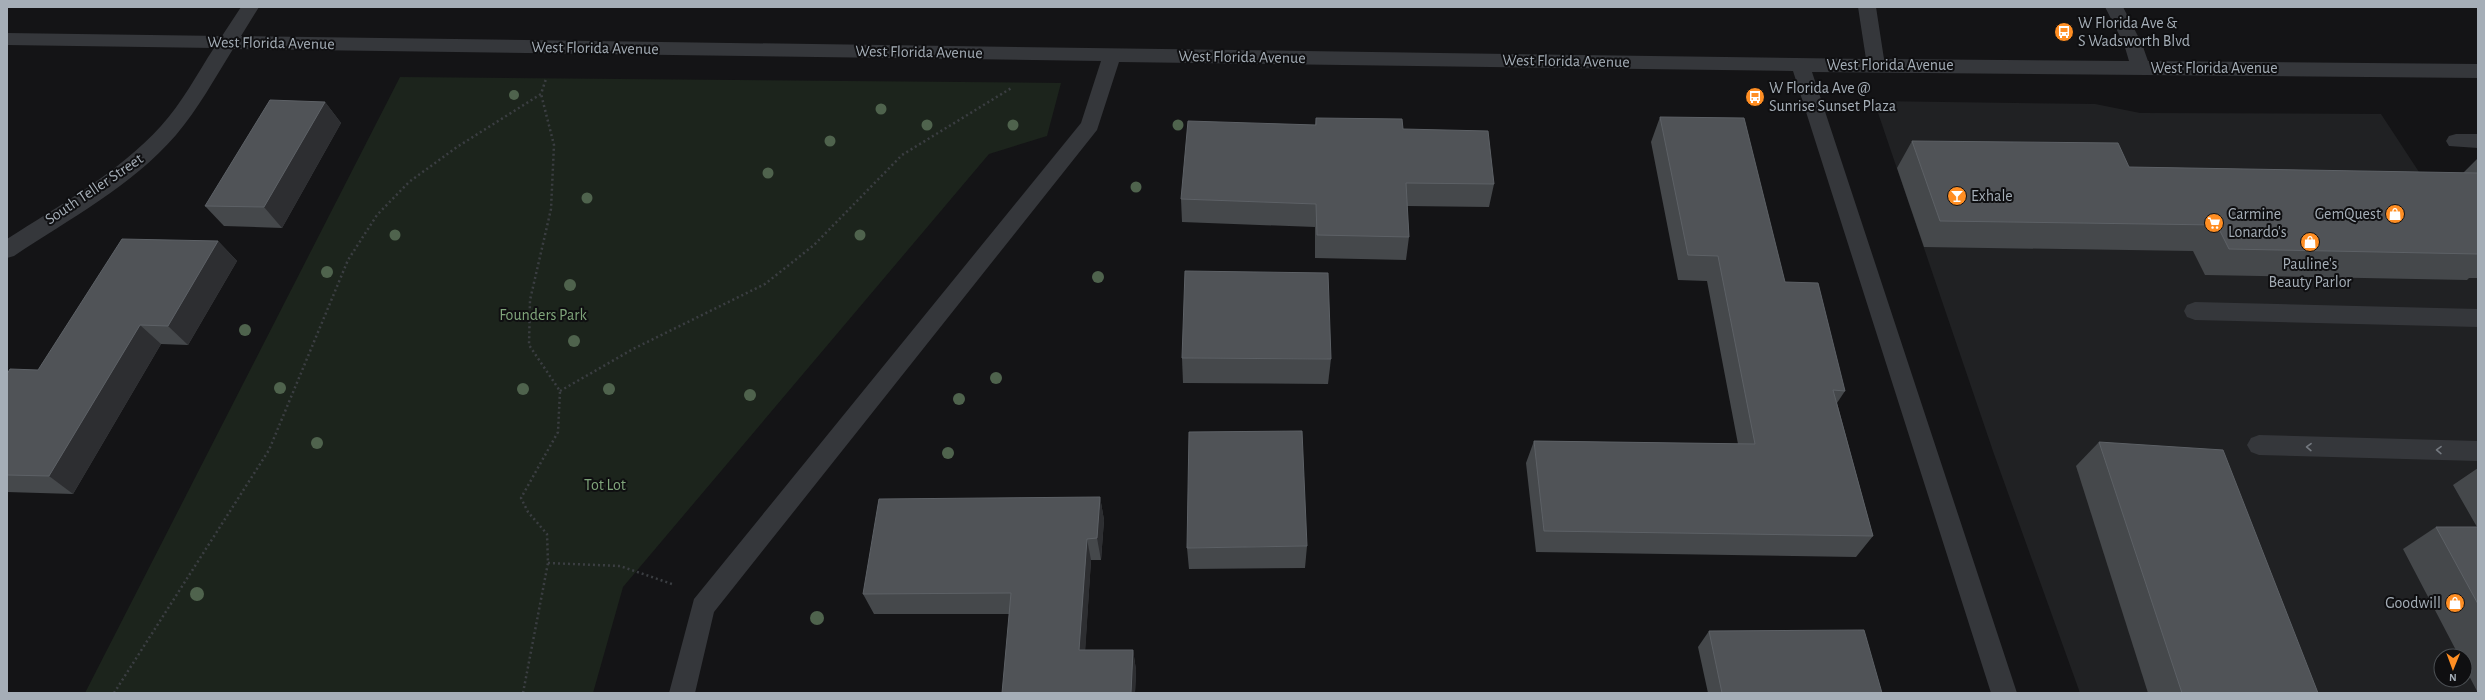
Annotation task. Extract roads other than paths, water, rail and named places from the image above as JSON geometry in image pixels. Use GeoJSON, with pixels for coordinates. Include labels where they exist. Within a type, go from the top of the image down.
{"type":"FeatureCollection","features":[{"type":"Feature","properties":{"kind":"street","name":"South Teller Street"},"geometry":{"type":"LineString","coordinates":[[7,250],[107,184],[149,151],[185,109],[250,7]]}},
{"type":"Feature","properties":{"kind":"street"},"geometry":{"type":"LineString","coordinates":[[1867,7],[1876,66]]}},
{"type":"Feature","properties":{"kind":"street"},"geometry":{"type":"LineString","coordinates":[[2114,7],[2133,44],[2140,67]]}},
{"type":"Feature","properties":{"kind":"street","name":"West Florida Avenue"},"geometry":{"type":"LineString","coordinates":[[7,39],[1876,66],[2478,71]]}},
{"type":"Feature","properties":{"kind":"street"},"geometry":{"type":"LineString","coordinates":[[682,693],[703,607],[1090,125],[1112,55]]}},
{"type":"Feature","properties":{"kind":"street"},"geometry":{"type":"LineString","coordinates":[[1800,64],[2004,693]]}},
{"type":"Feature","properties":{"kind":"street"},"geometry":{"type":"LineString","coordinates":[[2456,141],[2478,141]]}},
{"type":"Feature","properties":{"kind":"street"},"geometry":{"type":"LineString","coordinates":[[2195,311],[2478,318]]}},
{"type":"Feature","properties":{"kind":"street"},"geometry":{"type":"LineString","coordinates":[[2258,445],[2478,451]]}},
{"type":"Feature","properties":{"kind":"place","name":"W Florida Ave & S Wadsworth Blvd"},"geometry":{"type":"Point","coordinates":[2064,32]}},
{"type":"Feature","properties":{"kind":"place","name":"W Florida Ave @ Sunrise Sunset Plaza"},"geometry":{"type":"Point","coordinates":[1755,97]}},
{"type":"Feature","properties":{"kind":"place","name":"Exhale"},"geometry":{"type":"Point","coordinates":[1957,196]}},
{"type":"Feature","properties":{"kind":"place","name":"GemQuest"},"geometry":{"type":"Point","coordinates":[2395,214]}},
{"type":"Feature","properties":{"kind":"place","name":"Carmine Lonardo's"},"geometry":{"type":"Point","coordinates":[2214,223]}},
{"type":"Feature","properties":{"kind":"place","name":"Pauline's Beauty Parlor"},"geometry":{"type":"Point","coordinates":[2310,242]}},
{"type":"Feature","properties":{"kind":"place","name":"Goodwill"},"geometry":{"type":"Point","coordinates":[2455,603]}},
{"type":"Feature","properties":{"kind":"park label","name":"Founders Park"},"geometry":{"type":"Point","coordinates":[543,315]}},
{"type":"Feature","properties":{"kind":"park label","name":"Tot Lot"},"geometry":{"type":"Point","coordinates":[605,485]}}]}
